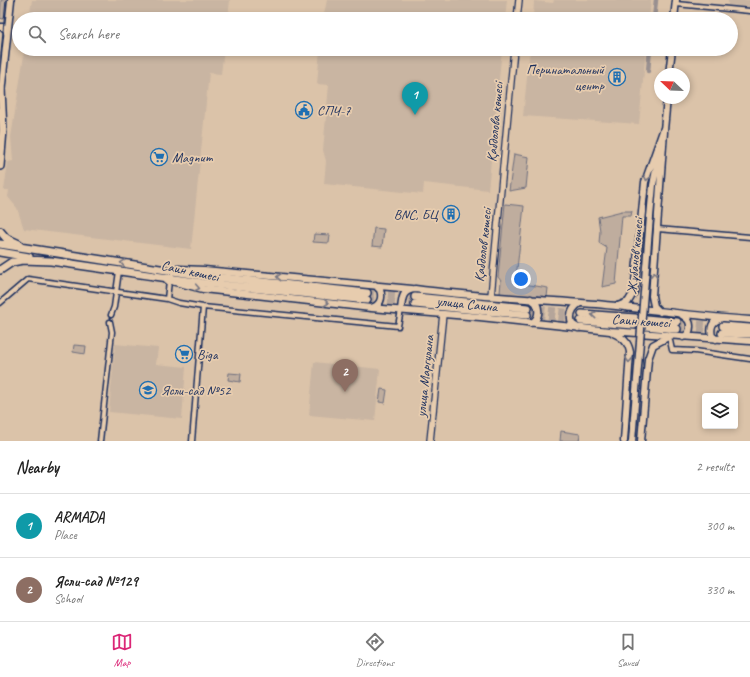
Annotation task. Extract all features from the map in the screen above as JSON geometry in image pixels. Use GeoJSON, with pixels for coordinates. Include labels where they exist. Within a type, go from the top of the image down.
{"type":"FeatureCollection","features":[{"type":"Feature","properties":{"kind":"main road"},"geometry":{"type":"LineString","coordinates":[[0,100],[11,0]]}},
{"type":"Feature","properties":{"kind":"main road"},"geometry":{"type":"LineString","coordinates":[[675,12],[676,2]]}},
{"type":"Feature","properties":{"kind":"main road"},"geometry":{"type":"LineString","coordinates":[[0,27],[7,30],[7,34]]}},
{"type":"Feature","properties":{"kind":"main road"},"geometry":{"type":"LineString","coordinates":[[670,68],[671,56]]}},
{"type":"Feature","properties":{"kind":"main road"},"geometry":{"type":"LineString","coordinates":[[0,166],[3,130],[1,88]]}},
{"type":"Feature","properties":{"kind":"main road","name":"Жұбанов көшесі"},"geometry":{"type":"LineString","coordinates":[[632,441],[653,186],[664,128],[666,104]]}},
{"type":"Feature","properties":{"kind":"main road"},"geometry":{"type":"LineString","coordinates":[[660,312],[654,306],[652,301],[664,128]]}},
{"type":"Feature","properties":{"kind":"main road"},"geometry":{"type":"LineString","coordinates":[[616,307],[628,302],[634,292],[645,182],[664,128]]}},
{"type":"Feature","properties":{"kind":"main road"},"geometry":{"type":"LineString","coordinates":[[0,231],[11,241],[40,250]]}},
{"type":"Feature","properties":{"kind":"main road","name":"Саин көшесі"},"geometry":{"type":"LineString","coordinates":[[0,244],[205,276],[367,296],[203,283],[146,275]]}},
{"type":"Feature","properties":{"kind":"main road"},"geometry":{"type":"LineString","coordinates":[[0,252],[146,275]]}},
{"type":"Feature","properties":{"kind":"main road"},"geometry":{"type":"LineString","coordinates":[[0,270],[12,262],[24,260],[51,260]]}},
{"type":"Feature","properties":{"kind":"main road","name":"Саин көшесі"},"geometry":{"type":"LineString","coordinates":[[162,269],[204,270],[375,285],[470,296],[530,298],[750,320]]}},
{"type":"Feature","properties":{"kind":"main road","name":"Саин көшесі"},"geometry":{"type":"LineString","coordinates":[[146,275],[202,289],[401,310]]}},
{"type":"Feature","properties":{"kind":"main road"},"geometry":{"type":"LineString","coordinates":[[372,308],[378,304],[381,298],[380,290],[375,285]]}},
{"type":"Feature","properties":{"kind":"main road"},"geometry":{"type":"LineString","coordinates":[[401,310],[402,301],[407,290],[415,289]]}},
{"type":"Feature","properties":{"kind":"main road"},"geometry":{"type":"LineString","coordinates":[[530,298],[536,303],[539,312],[536,320],[533,323],[530,323]]}},
{"type":"Feature","properties":{"kind":"main road"},"geometry":{"type":"LineString","coordinates":[[415,301],[528,311]]}},
{"type":"Feature","properties":{"kind":"main road"},"geometry":{"type":"LineString","coordinates":[[578,328],[572,324],[571,315],[574,308],[580,303]]}},
{"type":"Feature","properties":{"kind":"main road","name":"улица Саина"},"geometry":{"type":"LineString","coordinates":[[401,310],[530,323]]}},
{"type":"Feature","properties":{"kind":"main road"},"geometry":{"type":"LineString","coordinates":[[682,314],[688,319],[690,325],[688,334],[683,337]]}},
{"type":"Feature","properties":{"kind":"main road","name":"Саин көшесі"},"geometry":{"type":"LineString","coordinates":[[581,317],[634,322]]}},
{"type":"Feature","properties":{"kind":"main road"},"geometry":{"type":"LineString","coordinates":[[716,339],[712,336],[712,326],[715,321],[722,318]]}},
{"type":"Feature","properties":{"kind":"main road","name":"Саин көшесі"},"geometry":{"type":"LineString","coordinates":[[530,323],[669,336],[750,341]]}},
{"type":"Feature","properties":{"kind":"main road","name":"Саин көшесі"},"geometry":{"type":"LineString","coordinates":[[645,323],[677,325]]}},
{"type":"Feature","properties":{"kind":"main road"},"geometry":{"type":"LineString","coordinates":[[750,328],[723,330],[750,334]]}},
{"type":"Feature","properties":{"kind":"main road"},"geometry":{"type":"LineString","coordinates":[[610,331],[626,342],[630,352],[624,441]]}},
{"type":"Feature","properties":{"kind":"main road"},"geometry":{"type":"LineString","coordinates":[[641,441],[649,354],[653,345],[669,336]]}},
{"type":"Feature","properties":{"kind":"street"},"geometry":{"type":"LineString","coordinates":[[518,12],[519,0]]}},
{"type":"Feature","properties":{"kind":"street"},"geometry":{"type":"LineString","coordinates":[[676,2],[750,11]]}},
{"type":"Feature","properties":{"kind":"street","name":"Қабдолова көшесі"},"geometry":{"type":"LineString","coordinates":[[500,197],[513,56]]}},
{"type":"Feature","properties":{"kind":"street","name":"Қабдолов көшесі"},"geometry":{"type":"LineString","coordinates":[[490,296],[500,197]]}},
{"type":"Feature","properties":{"kind":"street"},"geometry":{"type":"LineString","coordinates":[[658,229],[750,236]]}},
{"type":"Feature","properties":{"kind":"street"},"geometry":{"type":"LineString","coordinates":[[111,315],[114,307],[119,271]]}},
{"type":"Feature","properties":{"kind":"street"},"geometry":{"type":"LineString","coordinates":[[0,303],[28,279],[167,299],[179,303],[203,307],[398,326],[401,310]]}},
{"type":"Feature","properties":{"kind":"street"},"geometry":{"type":"LineString","coordinates":[[167,299],[169,281]]}},
{"type":"Feature","properties":{"kind":"street"},"geometry":{"type":"LineString","coordinates":[[192,441],[203,307]]}},
{"type":"Feature","properties":{"kind":"street","name":"улица Маргулана"},"geometry":{"type":"LineString","coordinates":[[430,441],[443,314]]}},
{"type":"Feature","properties":{"kind":"street"},"geometry":{"type":"LineString","coordinates":[[100,441],[112,332],[110,322]]}},
{"type":"Feature","properties":{"kind":"street"},"geometry":{"type":"LineString","coordinates":[[669,336],[672,350],[695,351],[750,359]]}},
{"type":"Feature","properties":{"kind":"shaded area"},"geometry":{"type":"Polygon","coordinates":[[[1,0],[8,0],[6,17],[3,19],[0,18],[1,0]]]}},
{"type":"Feature","properties":{"kind":"shaded area"},"geometry":{"type":"Polygon","coordinates":[[[32,0],[230,0],[229,12],[30,12],[32,0]]]}},
{"type":"Feature","properties":{"kind":"shaded area"},"geometry":{"type":"Polygon","coordinates":[[[327,0],[507,0],[506,12],[324,12],[327,0]]]}},
{"type":"Feature","properties":{"kind":"shaded area"},"geometry":{"type":"Polygon","coordinates":[[[554,0],[651,0],[650,12],[533,12],[534,1],[553,3],[554,0]]]}},
{"type":"Feature","properties":{"kind":"shaded area"},"geometry":{"type":"Polygon","coordinates":[[[728,0],[750,0],[750,8],[728,5],[728,0]]]}},
{"type":"Feature","properties":{"kind":"shaded area"},"geometry":{"type":"Polygon","coordinates":[[[24,56],[223,56],[221,74],[209,73],[191,249],[24,229],[17,208],[8,197],[9,190],[4,190],[8,162],[13,161],[11,137],[24,56]]]}},
{"type":"Feature","properties":{"kind":"shaded area"},"geometry":{"type":"Polygon","coordinates":[[[319,56],[501,56],[488,190],[424,183],[423,194],[324,184],[326,161],[323,150],[329,85],[317,84],[319,56]]]}},
{"type":"Feature","properties":{"kind":"shaded area"},"geometry":{"type":"Polygon","coordinates":[[[529,56],[645,56],[639,124],[523,116],[529,56]]]}},
{"type":"Feature","properties":{"kind":"shaded area"},"geometry":{"type":"Polygon","coordinates":[[[514,154],[529,157],[526,188],[509,191],[514,154]]]}},
{"type":"Feature","properties":{"kind":"shaded area"},"geometry":{"type":"Polygon","coordinates":[[[505,204],[524,206],[516,278],[518,283],[548,288],[547,297],[500,293],[501,281],[498,277],[505,204]]]}},
{"type":"Feature","properties":{"kind":"shaded area"},"geometry":{"type":"Polygon","coordinates":[[[622,211],[632,211],[631,216],[622,216],[616,284],[602,287],[607,248],[599,243],[600,231],[598,217],[622,211]]]}},
{"type":"Feature","properties":{"kind":"shaded area"},"geometry":{"type":"Polygon","coordinates":[[[374,228],[384,229],[382,247],[372,246],[374,228]]]}},
{"type":"Feature","properties":{"kind":"shaded area"},"geometry":{"type":"Polygon","coordinates":[[[314,234],[330,235],[329,243],[313,242],[314,234]]]}},
{"type":"Feature","properties":{"kind":"shaded area","name":"Ясли-сад №52"},"geometry":{"type":"Polygon","coordinates":[[[115,344],[158,348],[156,364],[186,367],[182,419],[109,412],[115,344]]]}},
{"type":"Feature","properties":{"kind":"shaded area"},"geometry":{"type":"Polygon","coordinates":[[[74,345],[86,346],[85,354],[73,352],[74,345]]]}},
{"type":"Feature","properties":{"kind":"shaded area"},"geometry":{"type":"Polygon","coordinates":[[[314,362],[380,369],[375,421],[309,415],[314,362]]]}},
{"type":"Feature","properties":{"kind":"shaded area"},"geometry":{"type":"Polygon","coordinates":[[[229,373],[241,374],[240,382],[228,380],[229,373]]]}},
{"type":"Feature","properties":{"kind":"shaded area"},"geometry":{"type":"Polygon","coordinates":[[[381,389],[387,390],[385,403],[379,402],[381,389]]]}},
{"type":"Feature","properties":{"kind":"shaded area"},"geometry":{"type":"Polygon","coordinates":[[[561,431],[580,434],[579,441],[560,441],[561,431]]]}},
{"type":"Feature","properties":{"kind":"waterway"},"geometry":{"type":"LineString","coordinates":[[655,12],[656,0]]}},
{"type":"Feature","properties":{"kind":"waterway"},"geometry":{"type":"LineString","coordinates":[[648,71],[649,56]]}},
{"type":"Feature","properties":{"kind":"tunnel"},"geometry":{"type":"LineString","coordinates":[[367,293],[415,297]]}},
{"type":"Feature","properties":{"kind":"tunnel"},"geometry":{"type":"LineString","coordinates":[[367,300],[415,304]]}},
{"type":"Feature","properties":{"kind":"tunnel"},"geometry":{"type":"LineString","coordinates":[[528,308],[582,314]]}},
{"type":"Feature","properties":{"kind":"tunnel"},"geometry":{"type":"LineString","coordinates":[[527,315],[581,321]]}},
{"type":"Feature","properties":{"kind":"tunnel"},"geometry":{"type":"LineString","coordinates":[[677,322],[723,326]]}},
{"type":"Feature","properties":{"kind":"tunnel"},"geometry":{"type":"LineString","coordinates":[[677,329],[722,333]]}},
{"type":"Feature","properties":{"kind":"tram line"},"geometry":{"type":"LineString","coordinates":[[0,63],[6,0]]}},
{"type":"Feature","properties":{"kind":"place","name":"Перинатальный центр"},"geometry":{"type":"Point","coordinates":[617,77]}},
{"type":"Feature","properties":{"kind":"place","name":"СПЧ-7"},"geometry":{"type":"Point","coordinates":[304,110]}},
{"type":"Feature","properties":{"kind":"place","name":"ARMADA"},"geometry":{"type":"Point","coordinates":[415,115]}},
{"type":"Feature","properties":{"kind":"place","name":"Magnum"},"geometry":{"type":"Point","coordinates":[159,157]}},
{"type":"Feature","properties":{"kind":"place","name":"BNC, БЦ"},"geometry":{"type":"Point","coordinates":[451,214]}},
{"type":"Feature","properties":{"kind":"place","name":"Biga"},"geometry":{"type":"Point","coordinates":[184,354]}},
{"type":"Feature","properties":{"kind":"place","name":"Ясли-сад №52"},"geometry":{"type":"Point","coordinates":[148,390]}},
{"type":"Feature","properties":{"kind":"place","name":"Ясли-сад №129"},"geometry":{"type":"Point","coordinates":[345,392]}}]}
